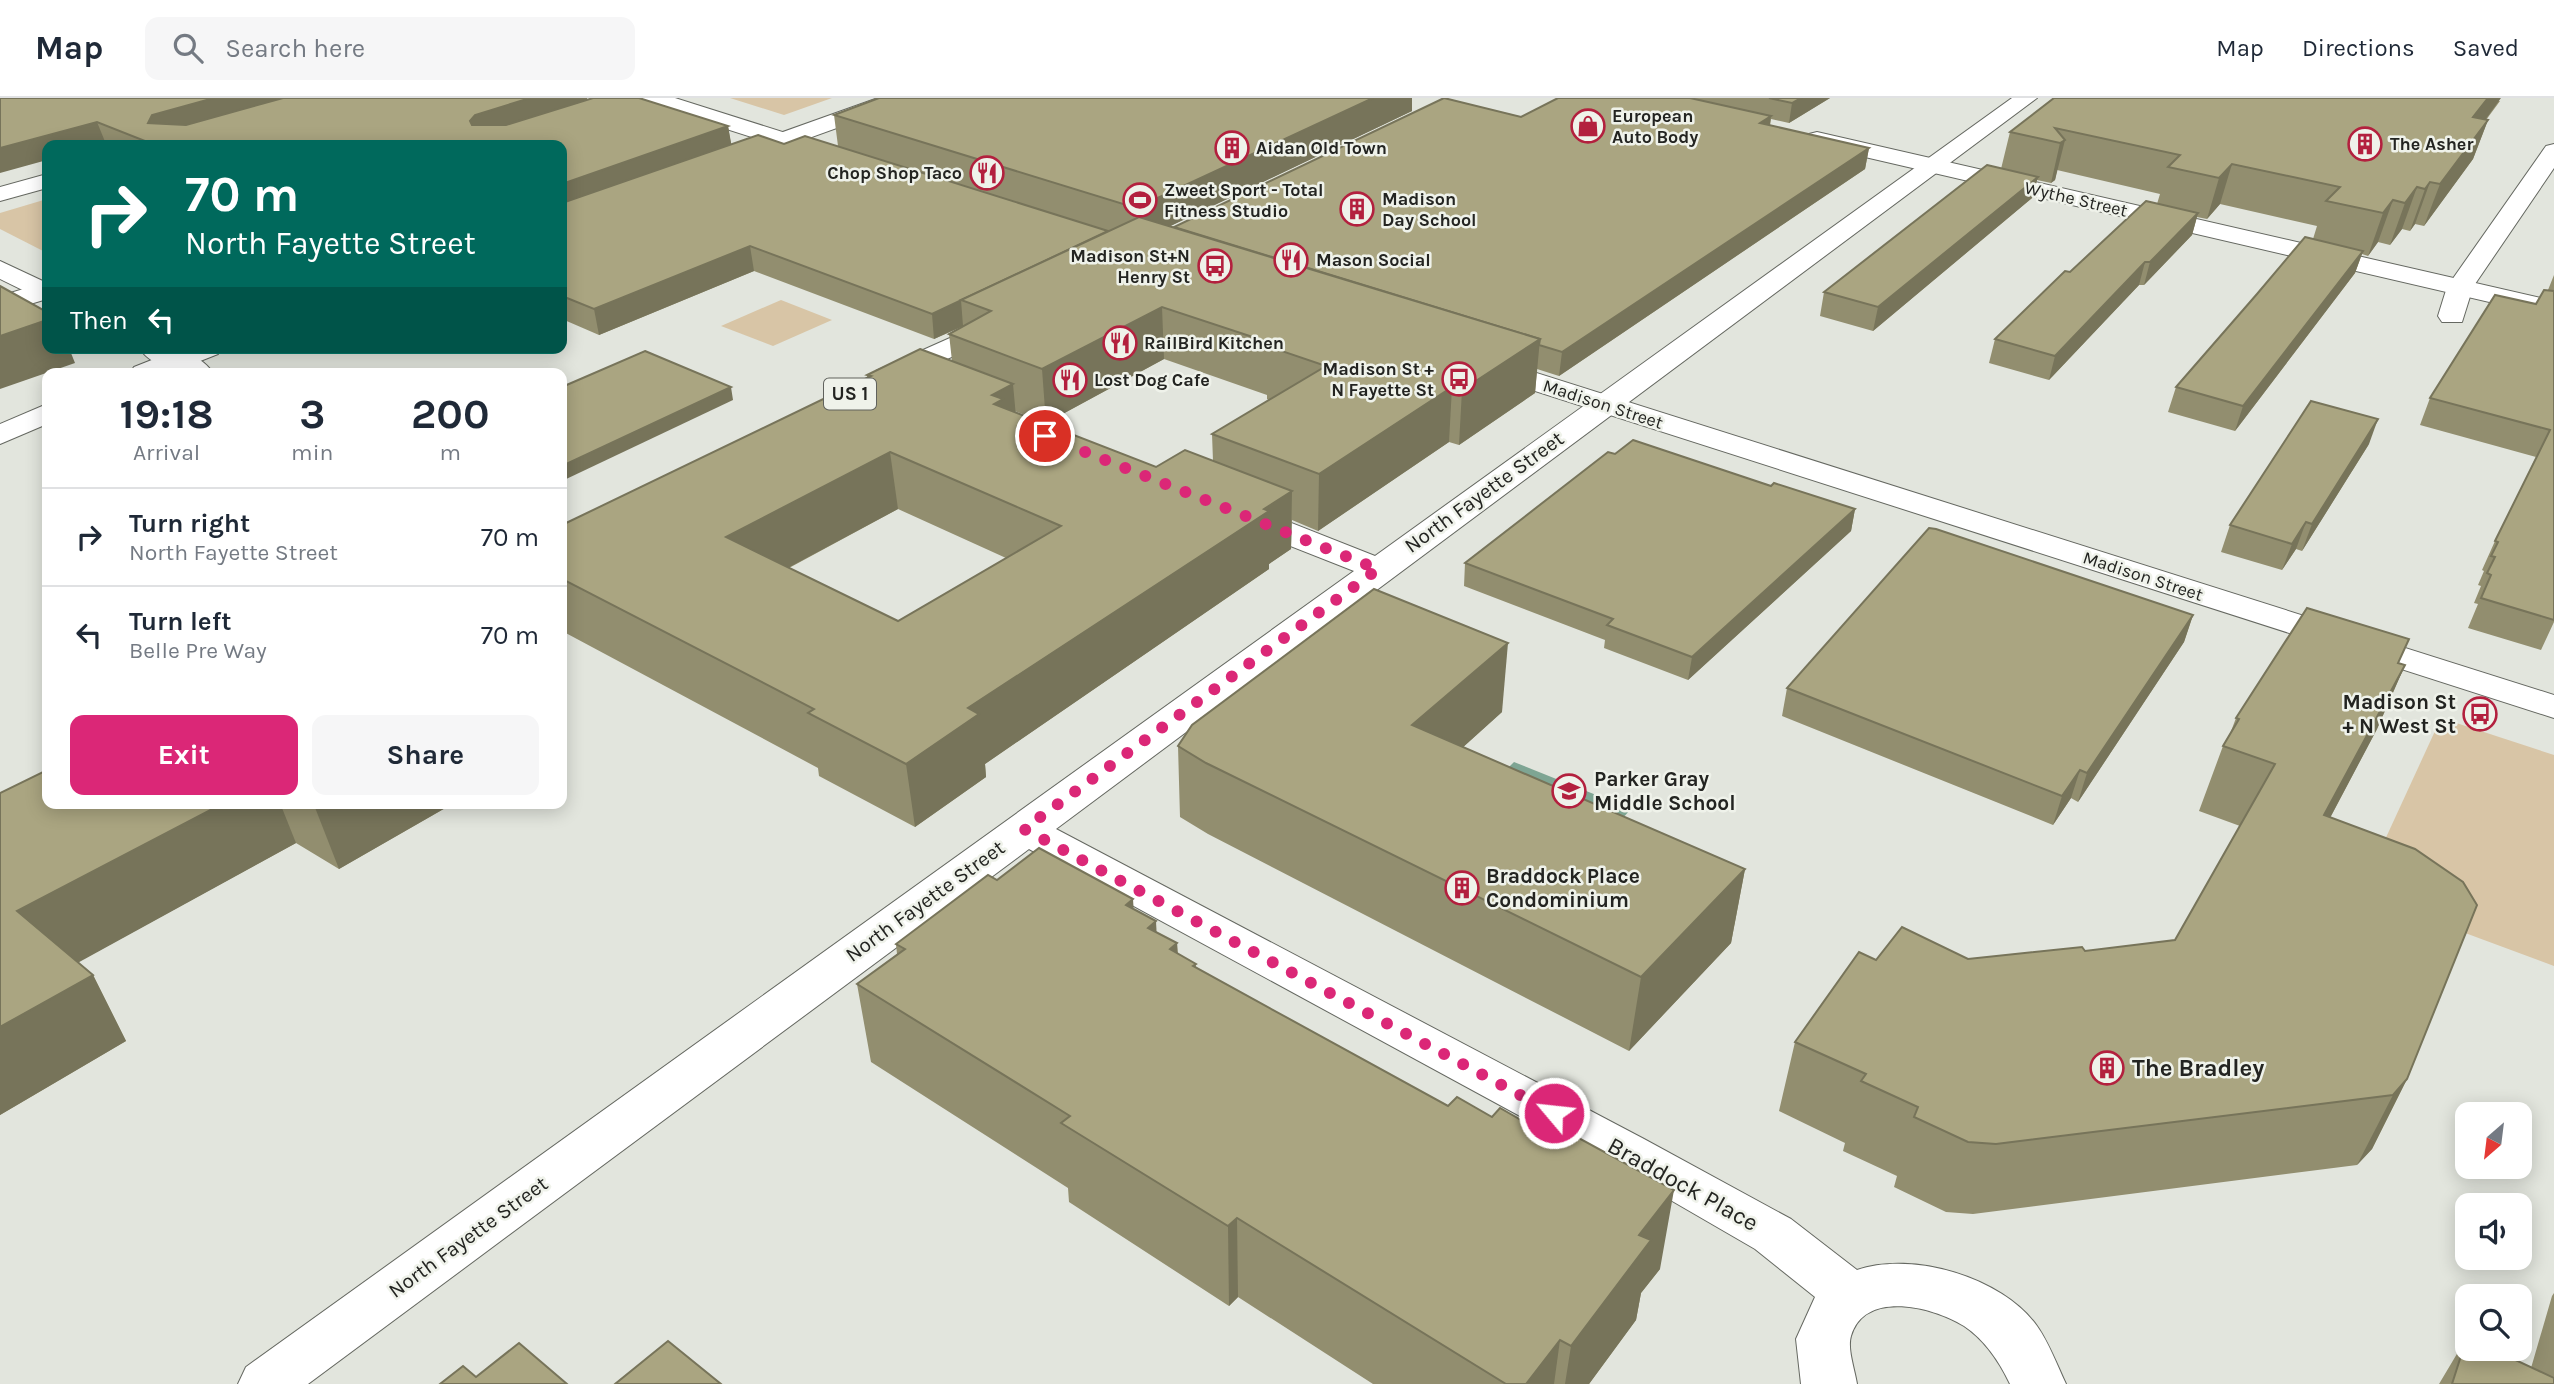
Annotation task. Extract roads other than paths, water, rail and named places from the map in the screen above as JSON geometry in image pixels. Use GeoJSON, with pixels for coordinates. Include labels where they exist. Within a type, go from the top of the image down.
{"type":"FeatureCollection","features":[{"type":"Feature","properties":{"kind":"main road"},"geometry":{"type":"LineString","coordinates":[[653,98],[848,161]]}},
{"type":"Feature","properties":{"kind":"main road"},"geometry":{"type":"LineString","coordinates":[[710,166],[898,98]]}},
{"type":"Feature","properties":{"kind":"main road","name":"North Fayette Street"},"geometry":{"type":"LineString","coordinates":[[266,1384],[2026,98]]}},
{"type":"Feature","properties":{"kind":"main road","name":"Wythe Street"},"geometry":{"type":"LineString","coordinates":[[1791,133],[2554,309]]}},
{"type":"Feature","properties":{"kind":"main road"},"geometry":{"type":"LineString","coordinates":[[2452,316],[2460,287],[2554,151]]}},
{"type":"Feature","properties":{"kind":"main road"},"geometry":{"type":"LineString","coordinates":[[0,194],[42,182]]}},
{"type":"Feature","properties":{"kind":"main road"},"geometry":{"type":"LineString","coordinates":[[0,269],[42,290]]}},
{"type":"Feature","properties":{"kind":"main road"},"geometry":{"type":"LineString","coordinates":[[0,305],[42,293]]}},
{"type":"Feature","properties":{"kind":"main road","name":"US 1"},"geometry":{"type":"LineString","coordinates":[[855,392],[1027,310]]}},
{"type":"Feature","properties":{"kind":"main road","name":"Madison Street"},"geometry":{"type":"LineString","coordinates":[[1460,358],[2554,707]]}},
{"type":"Feature","properties":{"kind":"main road"},"geometry":{"type":"LineString","coordinates":[[156,368],[176,360]]}},
{"type":"Feature","properties":{"kind":"main road"},"geometry":{"type":"LineString","coordinates":[[891,375],[930,390]]}},
{"type":"Feature","properties":{"kind":"main road"},"geometry":{"type":"LineString","coordinates":[[0,435],[42,415]]}},
{"type":"Feature","properties":{"kind":"main road"},"geometry":{"type":"LineString","coordinates":[[1211,502],[1378,569]]}},
{"type":"Feature","properties":{"kind":"main road","name":"Braddock Place"},"geometry":{"type":"LineString","coordinates":[[1024,829],[1627,1152],[1773,1234],[1851,1296]]}},
{"type":"Feature","properties":{"kind":"main road"},"geometry":{"type":"LineString","coordinates":[[1829,1384],[1821,1362],[1822,1335],[1832,1313],[1851,1296],[1880,1284],[1914,1283],[1951,1292],[1986,1309],[2014,1334],[2033,1365],[2038,1384]]}},
{"type":"Feature","properties":{"kind":"place","name":"European Auto Body"},"geometry":{"type":"Point","coordinates":[1588,126]}},
{"type":"Feature","properties":{"kind":"place","name":"The Asher"},"geometry":{"type":"Point","coordinates":[2365,144]}},
{"type":"Feature","properties":{"kind":"place","name":"Aidan Old Town"},"geometry":{"type":"Point","coordinates":[1232,148]}},
{"type":"Feature","properties":{"kind":"place","name":"Chop Shop Taco"},"geometry":{"type":"Point","coordinates":[987,173]}},
{"type":"Feature","properties":{"kind":"place","name":"Zweet Sport - Total Fitness Studio"},"geometry":{"type":"Point","coordinates":[1140,200]}},
{"type":"Feature","properties":{"kind":"place","name":"Madison Day School"},"geometry":{"type":"Point","coordinates":[1357,209]}},
{"type":"Feature","properties":{"kind":"place","name":"Mason Social"},"geometry":{"type":"Point","coordinates":[1291,260]}},
{"type":"Feature","properties":{"kind":"place","name":"Madison St+N Henry St"},"geometry":{"type":"Point","coordinates":[1215,266]}},
{"type":"Feature","properties":{"kind":"place","name":"RailBird Kitchen"},"geometry":{"type":"Point","coordinates":[1120,343]}},
{"type":"Feature","properties":{"kind":"place","name":"Madison St + N Fayette St"},"geometry":{"type":"Point","coordinates":[1459,379]}},
{"type":"Feature","properties":{"kind":"place","name":"Lost Dog Cafe"},"geometry":{"type":"Point","coordinates":[1070,380]}},
{"type":"Feature","properties":{"kind":"place","name":"Madison St + N West St"},"geometry":{"type":"Point","coordinates":[2480,714]}},
{"type":"Feature","properties":{"kind":"place","name":"Parker Gray Middle School"},"geometry":{"type":"Point","coordinates":[1569,791]}},
{"type":"Feature","properties":{"kind":"place","name":"Braddock Place Condominium"},"geometry":{"type":"Point","coordinates":[1462,888]}},
{"type":"Feature","properties":{"kind":"place","name":"The Bradley"},"geometry":{"type":"Point","coordinates":[2107,1068]}}]}
